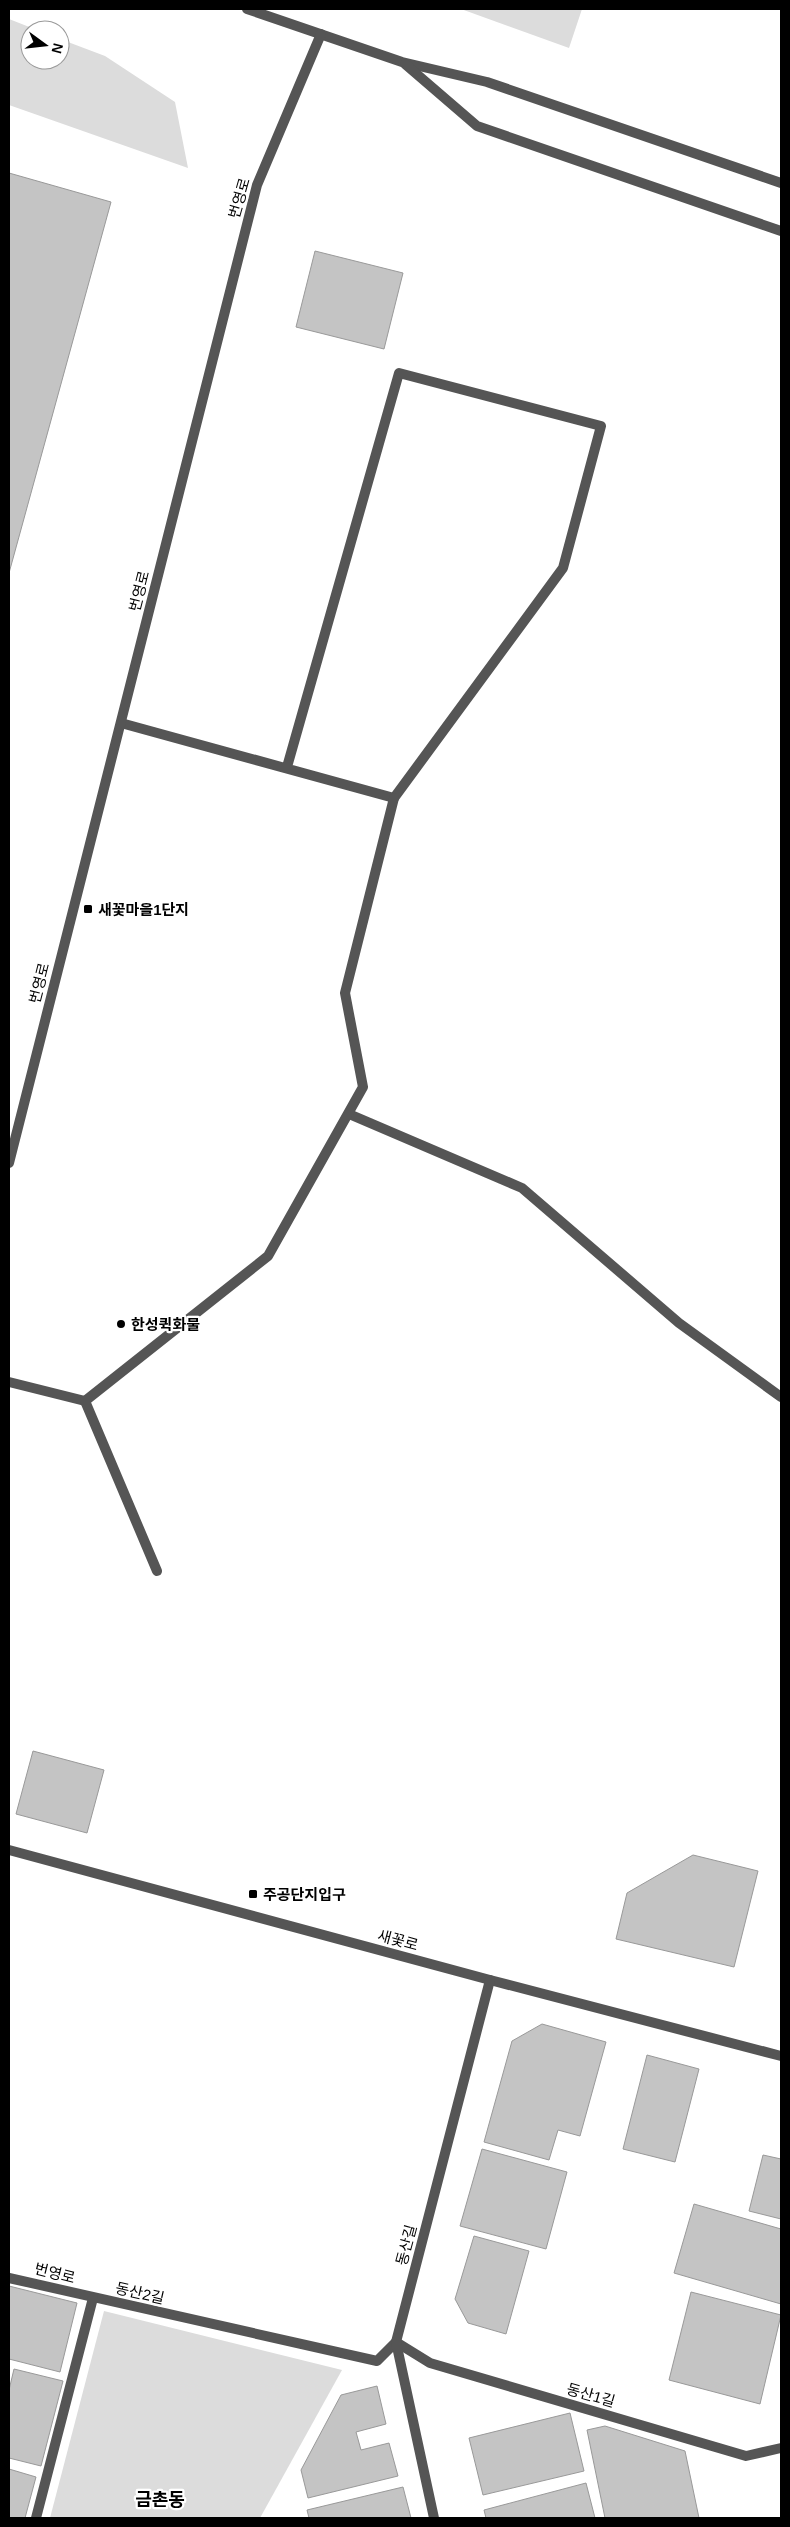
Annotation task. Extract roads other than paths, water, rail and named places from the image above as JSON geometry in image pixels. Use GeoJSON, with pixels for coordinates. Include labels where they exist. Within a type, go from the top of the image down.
{"type":"FeatureCollection","features":[{"type":"Feature","properties":{"kind":"street"},"geometry":{"type":"LineString","coordinates":[[247,9],[402,62],[487,82],[781,183]]}},
{"type":"Feature","properties":{"kind":"street","name":"번영로"},"geometry":{"type":"LineString","coordinates":[[9,1163],[257,185],[321,34]]}},
{"type":"Feature","properties":{"kind":"street"},"geometry":{"type":"LineString","coordinates":[[402,62],[477,126],[781,232]]}},
{"type":"Feature","properties":{"kind":"street"},"geometry":{"type":"LineString","coordinates":[[85,1401],[268,1256],[349,1114],[363,1087],[345,993],[394,798],[563,568],[601,426],[399,373],[287,767]]}},
{"type":"Feature","properties":{"kind":"street"},"geometry":{"type":"LineString","coordinates":[[121,723],[287,767],[394,798]]}},
{"type":"Feature","properties":{"kind":"street"},"geometry":{"type":"LineString","coordinates":[[349,1114],[522,1188],[679,1323],[781,1398]]}},
{"type":"Feature","properties":{"kind":"street"},"geometry":{"type":"LineString","coordinates":[[9,1382],[85,1401]]}},
{"type":"Feature","properties":{"kind":"street"},"geometry":{"type":"LineString","coordinates":[[85,1401],[157,1571]]}},
{"type":"Feature","properties":{"kind":"street","name":"새꽃로"},"geometry":{"type":"LineString","coordinates":[[9,1850],[490,1980],[781,2056]]}},
{"type":"Feature","properties":{"kind":"street","name":"동산길"},"geometry":{"type":"LineString","coordinates":[[434,2518],[396,2342],[490,1980]]}},
{"type":"Feature","properties":{"kind":"street","name":"번영로"},"geometry":{"type":"LineString","coordinates":[[9,2278],[93,2298]]}},
{"type":"Feature","properties":{"kind":"street","name":"동산2길"},"geometry":{"type":"LineString","coordinates":[[36,2518],[93,2298],[376,2361],[396,2342]]}},
{"type":"Feature","properties":{"kind":"street","name":"동산1길"},"geometry":{"type":"LineString","coordinates":[[396,2342],[430,2363],[746,2456],[781,2448]]}},
{"type":"Feature","properties":{"kind":"place","name":"새꽃마을1단지"},"geometry":{"type":"Point","coordinates":[88,909]}},
{"type":"Feature","properties":{"kind":"place","name":"한성퀵화물"},"geometry":{"type":"Point","coordinates":[121,1324]}},
{"type":"Feature","properties":{"kind":"place","name":"주공단지입구"},"geometry":{"type":"Point","coordinates":[253,1894]}},
{"type":"Feature","properties":{"kind":"district","name":"금촌동"},"geometry":{"type":"Point","coordinates":[160,2500]}}]}
